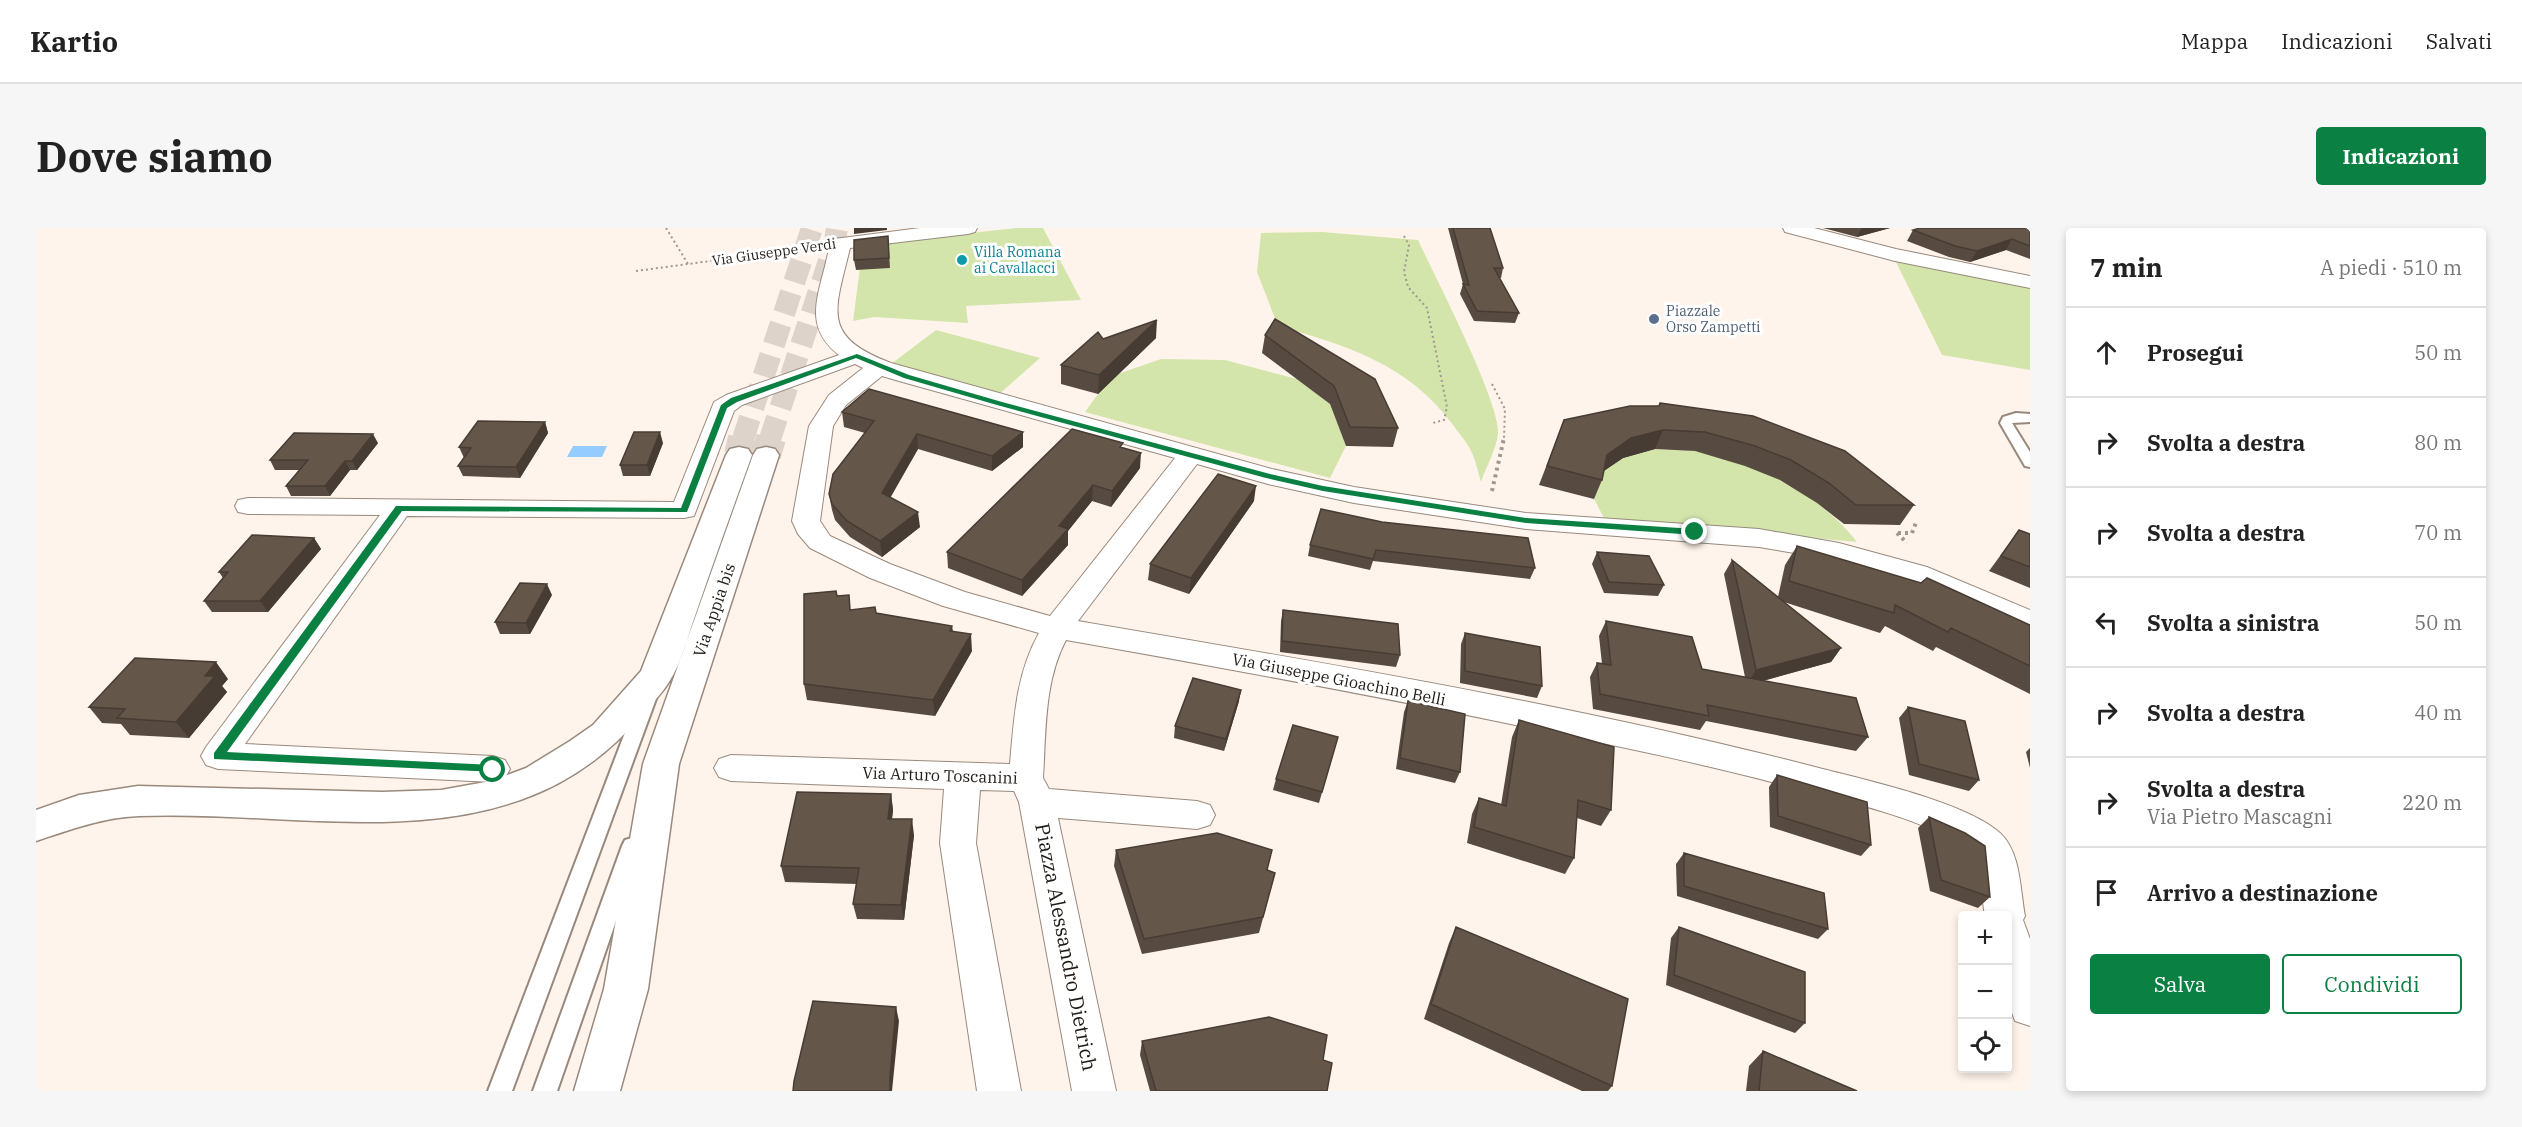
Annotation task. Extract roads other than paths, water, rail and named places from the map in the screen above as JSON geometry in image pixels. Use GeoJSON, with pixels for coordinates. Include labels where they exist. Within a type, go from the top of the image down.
{"type":"FeatureCollection","features":[{"type":"Feature","properties":{"kind":"highway","name":"Via Appia bis"},"geometry":{"type":"LineString","coordinates":[[36,826],[79,810],[138,801],[382,807],[441,805],[522,787],[583,751],[616,724],[656,676],[752,455],[662,764],[628,980],[597,1091]]}},
{"type":"Feature","properties":{"kind":"street","name":"Via Giuseppe Verdi"},"geometry":{"type":"LineString","coordinates":[[868,361],[834,337],[826,315],[841,243],[968,228]]}},
{"type":"Feature","properties":{"kind":"street"},"geometry":{"type":"LineString","coordinates":[[1792,228],[1895,255],[2030,282]]}},
{"type":"Feature","properties":{"kind":"street"},"geometry":{"type":"LineString","coordinates":[[248,506],[684,510],[723,407],[734,400],[868,361],[999,403],[1330,490],[1486,516],[1705,533],[1796,543],[1860,557],[1917,574],[2030,622]]}},
{"type":"Feature","properties":{"kind":"street","name":"Via Giuseppe Gioachino Belli"},"geometry":{"type":"LineString","coordinates":[[868,361],[824,420],[806,510],[806,521],[812,534],[827,547],[904,581],[1057,628],[1328,675],[1712,753],[1855,790],[1944,819],[1972,832],[1989,845],[1996,860],[2004,911]]}},
{"type":"Feature","properties":{"kind":"street","name":"Via Arturo Toscanini"},"geometry":{"type":"LineString","coordinates":[[731,768],[963,776],[1032,790],[1032,700],[1042,654],[1057,628],[1191,455]]}},
{"type":"Feature","properties":{"kind":"street"},"geometry":{"type":"LineString","coordinates":[[399,508],[218,756],[493,770]]}},
{"type":"Feature","properties":{"kind":"street"},"geometry":{"type":"LineString","coordinates":[[963,776],[958,843],[999,1091]]}},
{"type":"Feature","properties":{"kind":"street","name":"Piazza Alessandro Dietrich"},"geometry":{"type":"LineString","coordinates":[[1094,1091],[1032,790],[1197,815]]}},
{"type":"Feature","properties":{"kind":"street"},"geometry":{"type":"LineString","coordinates":[[2012,950],[2030,1007]]}},
{"type":"Feature","properties":{"kind":"lane"},"geometry":{"type":"LineString","coordinates":[[2030,418],[2016,417],[2006,423],[2030,464]]}},
{"type":"Feature","properties":{"kind":"lane"},"geometry":{"type":"LineString","coordinates":[[500,1091],[656,676]]}},
{"type":"Feature","properties":{"kind":"lane"},"geometry":{"type":"LineString","coordinates":[[545,1091],[662,764]]}},
{"type":"Feature","properties":{"kind":"water"},"geometry":{"type":"Polygon","coordinates":[[[573,446],[607,446],[602,457],[567,457],[573,446]]]}},
{"type":"Feature","properties":{"kind":"tunnel"},"geometry":{"type":"LineString","coordinates":[[743,439],[812,228]]}},
{"type":"Feature","properties":{"kind":"tunnel"},"geometry":{"type":"LineString","coordinates":[[770,439],[834,246],[837,228]]}},
{"type":"Feature","properties":{"kind":"tunnel"},"geometry":{"type":"LineString","coordinates":[[739,455],[743,438]]}},
{"type":"Feature","properties":{"kind":"tunnel"},"geometry":{"type":"LineString","coordinates":[[766,455],[771,438]]}},
{"type":"Feature","properties":{"kind":"place","name":"Villa Romana ai Cavallacci"},"geometry":{"type":"Point","coordinates":[962,260]}},
{"type":"Feature","properties":{"kind":"place","name":"Piazzale Orso Zampetti"},"geometry":{"type":"Point","coordinates":[1654,319]}}]}
